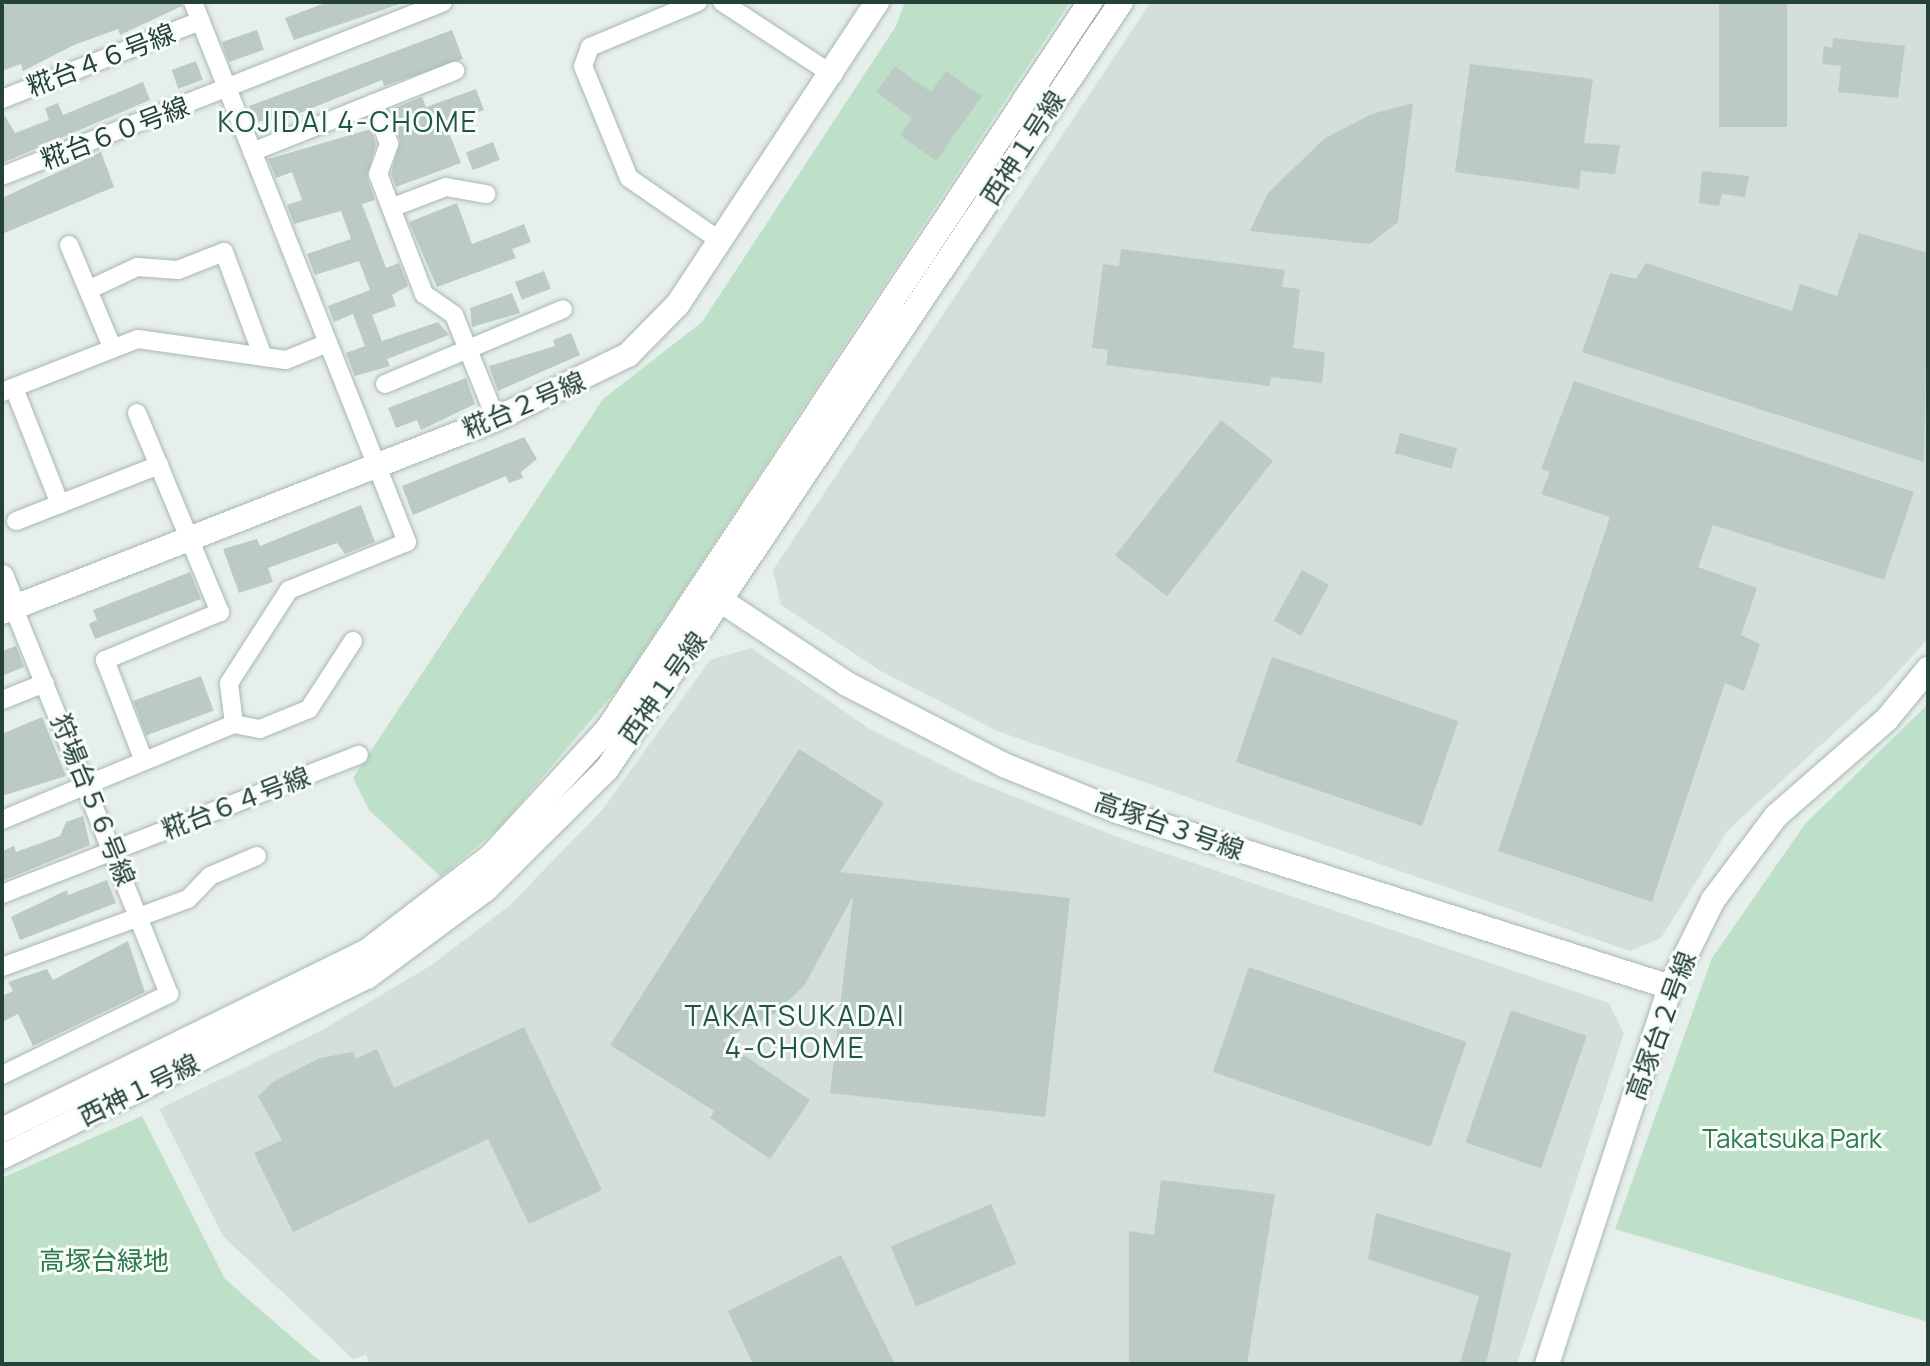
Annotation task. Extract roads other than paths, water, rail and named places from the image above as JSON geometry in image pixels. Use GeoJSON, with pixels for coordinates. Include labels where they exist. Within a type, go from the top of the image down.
{"type":"FeatureCollection","features":[{"type":"Feature","properties":{"kind":"street"},"geometry":{"type":"LineString","coordinates":[[193,2],[407,542],[289,590],[229,683],[234,724]]}},
{"type":"Feature","properties":{"kind":"street","name":"糀台６０号線"},"geometry":{"type":"LineString","coordinates":[[2,176],[228,90],[443,2]]}},
{"type":"Feature","properties":{"kind":"street"},"geometry":{"type":"LineString","coordinates":[[698,2],[590,47],[583,66],[629,178],[719,240]]}},
{"type":"Feature","properties":{"kind":"street"},"geometry":{"type":"LineString","coordinates":[[722,2],[833,75]]}},
{"type":"Feature","properties":{"kind":"street","name":"糀台２号線"},"geometry":{"type":"LineString","coordinates":[[8,610],[496,419],[628,355],[678,304],[833,75],[877,2]]}},
{"type":"Feature","properties":{"kind":"street","name":"西神１号線"},"geometry":{"type":"LineString","coordinates":[[2,1157],[367,977],[474,898],[607,769],[712,596],[1090,2]]}},
{"type":"Feature","properties":{"kind":"street","name":"西神１号線"},"geometry":{"type":"LineString","coordinates":[[2,1130],[366,952],[491,856],[607,730],[712,596],[1121,2]]}},
{"type":"Feature","properties":{"kind":"street","name":"糀台４６号線"},"geometry":{"type":"LineString","coordinates":[[2,99],[200,21]]}},
{"type":"Feature","properties":{"kind":"street"},"geometry":{"type":"LineString","coordinates":[[252,152],[455,71]]}},
{"type":"Feature","properties":{"kind":"street"},"geometry":{"type":"LineString","coordinates":[[374,103],[389,144],[378,174],[424,294],[454,315],[496,419]]}},
{"type":"Feature","properties":{"kind":"street"},"geometry":{"type":"LineString","coordinates":[[391,208],[446,187],[486,194]]}},
{"type":"Feature","properties":{"kind":"street"},"geometry":{"type":"LineString","coordinates":[[69,245],[112,347]]}},
{"type":"Feature","properties":{"kind":"street"},"geometry":{"type":"LineString","coordinates":[[88,290],[137,267],[178,270],[224,252],[263,357]]}},
{"type":"Feature","properties":{"kind":"street"},"geometry":{"type":"LineString","coordinates":[[385,384],[563,309]]}},
{"type":"Feature","properties":{"kind":"street"},"geometry":{"type":"LineString","coordinates":[[60,504],[8,390],[138,339],[286,360],[328,343]]}},
{"type":"Feature","properties":{"kind":"street"},"geometry":{"type":"LineString","coordinates":[[137,413],[220,612],[105,660],[144,761]]}},
{"type":"Feature","properties":{"kind":"street"},"geometry":{"type":"LineString","coordinates":[[16,521],[159,465]]}},
{"type":"Feature","properties":{"kind":"street"},"geometry":{"type":"LineString","coordinates":[[2,577],[8,610]]}},
{"type":"Feature","properties":{"kind":"street","name":"高塚台３号線"},"geometry":{"type":"LineString","coordinates":[[712,596],[847,684],[1006,766],[1117,811],[1670,987]]}},
{"type":"Feature","properties":{"kind":"street","name":"狩場台５６号線"},"geometry":{"type":"LineString","coordinates":[[2,1075],[169,994],[45,683],[8,610]]}},
{"type":"Feature","properties":{"kind":"street"},"geometry":{"type":"LineString","coordinates":[[2,820],[234,724],[260,729],[309,709],[353,641]]}},
{"type":"Feature","properties":{"kind":"street","name":"高塚台２号線"},"geometry":{"type":"LineString","coordinates":[[1547,1364],[1670,987],[1713,900],[1776,816],[1887,719],[1928,669]]}},
{"type":"Feature","properties":{"kind":"street"},"geometry":{"type":"LineString","coordinates":[[2,700],[45,683]]}},
{"type":"Feature","properties":{"kind":"street","name":"糀台６４号線"},"geometry":{"type":"LineString","coordinates":[[2,894],[359,755]]}},
{"type":"Feature","properties":{"kind":"street"},"geometry":{"type":"LineString","coordinates":[[2,967],[139,913],[188,899],[210,876],[257,856]]}},
{"type":"Feature","properties":{"kind":"district","name":"KOJIDAI 4-CHOME"},"geometry":{"type":"Point","coordinates":[348,121]}},
{"type":"Feature","properties":{"kind":"district","name":"TAKATSUKADAI 4-CHOME"},"geometry":{"type":"Point","coordinates":[795,1031]}},
{"type":"Feature","properties":{"kind":"park label","name":"Takatsuka Park"},"geometry":{"type":"Point","coordinates":[1792,1139]}},
{"type":"Feature","properties":{"kind":"park label","name":"高塚台緑地"},"geometry":{"type":"Point","coordinates":[104,1261]}}]}
